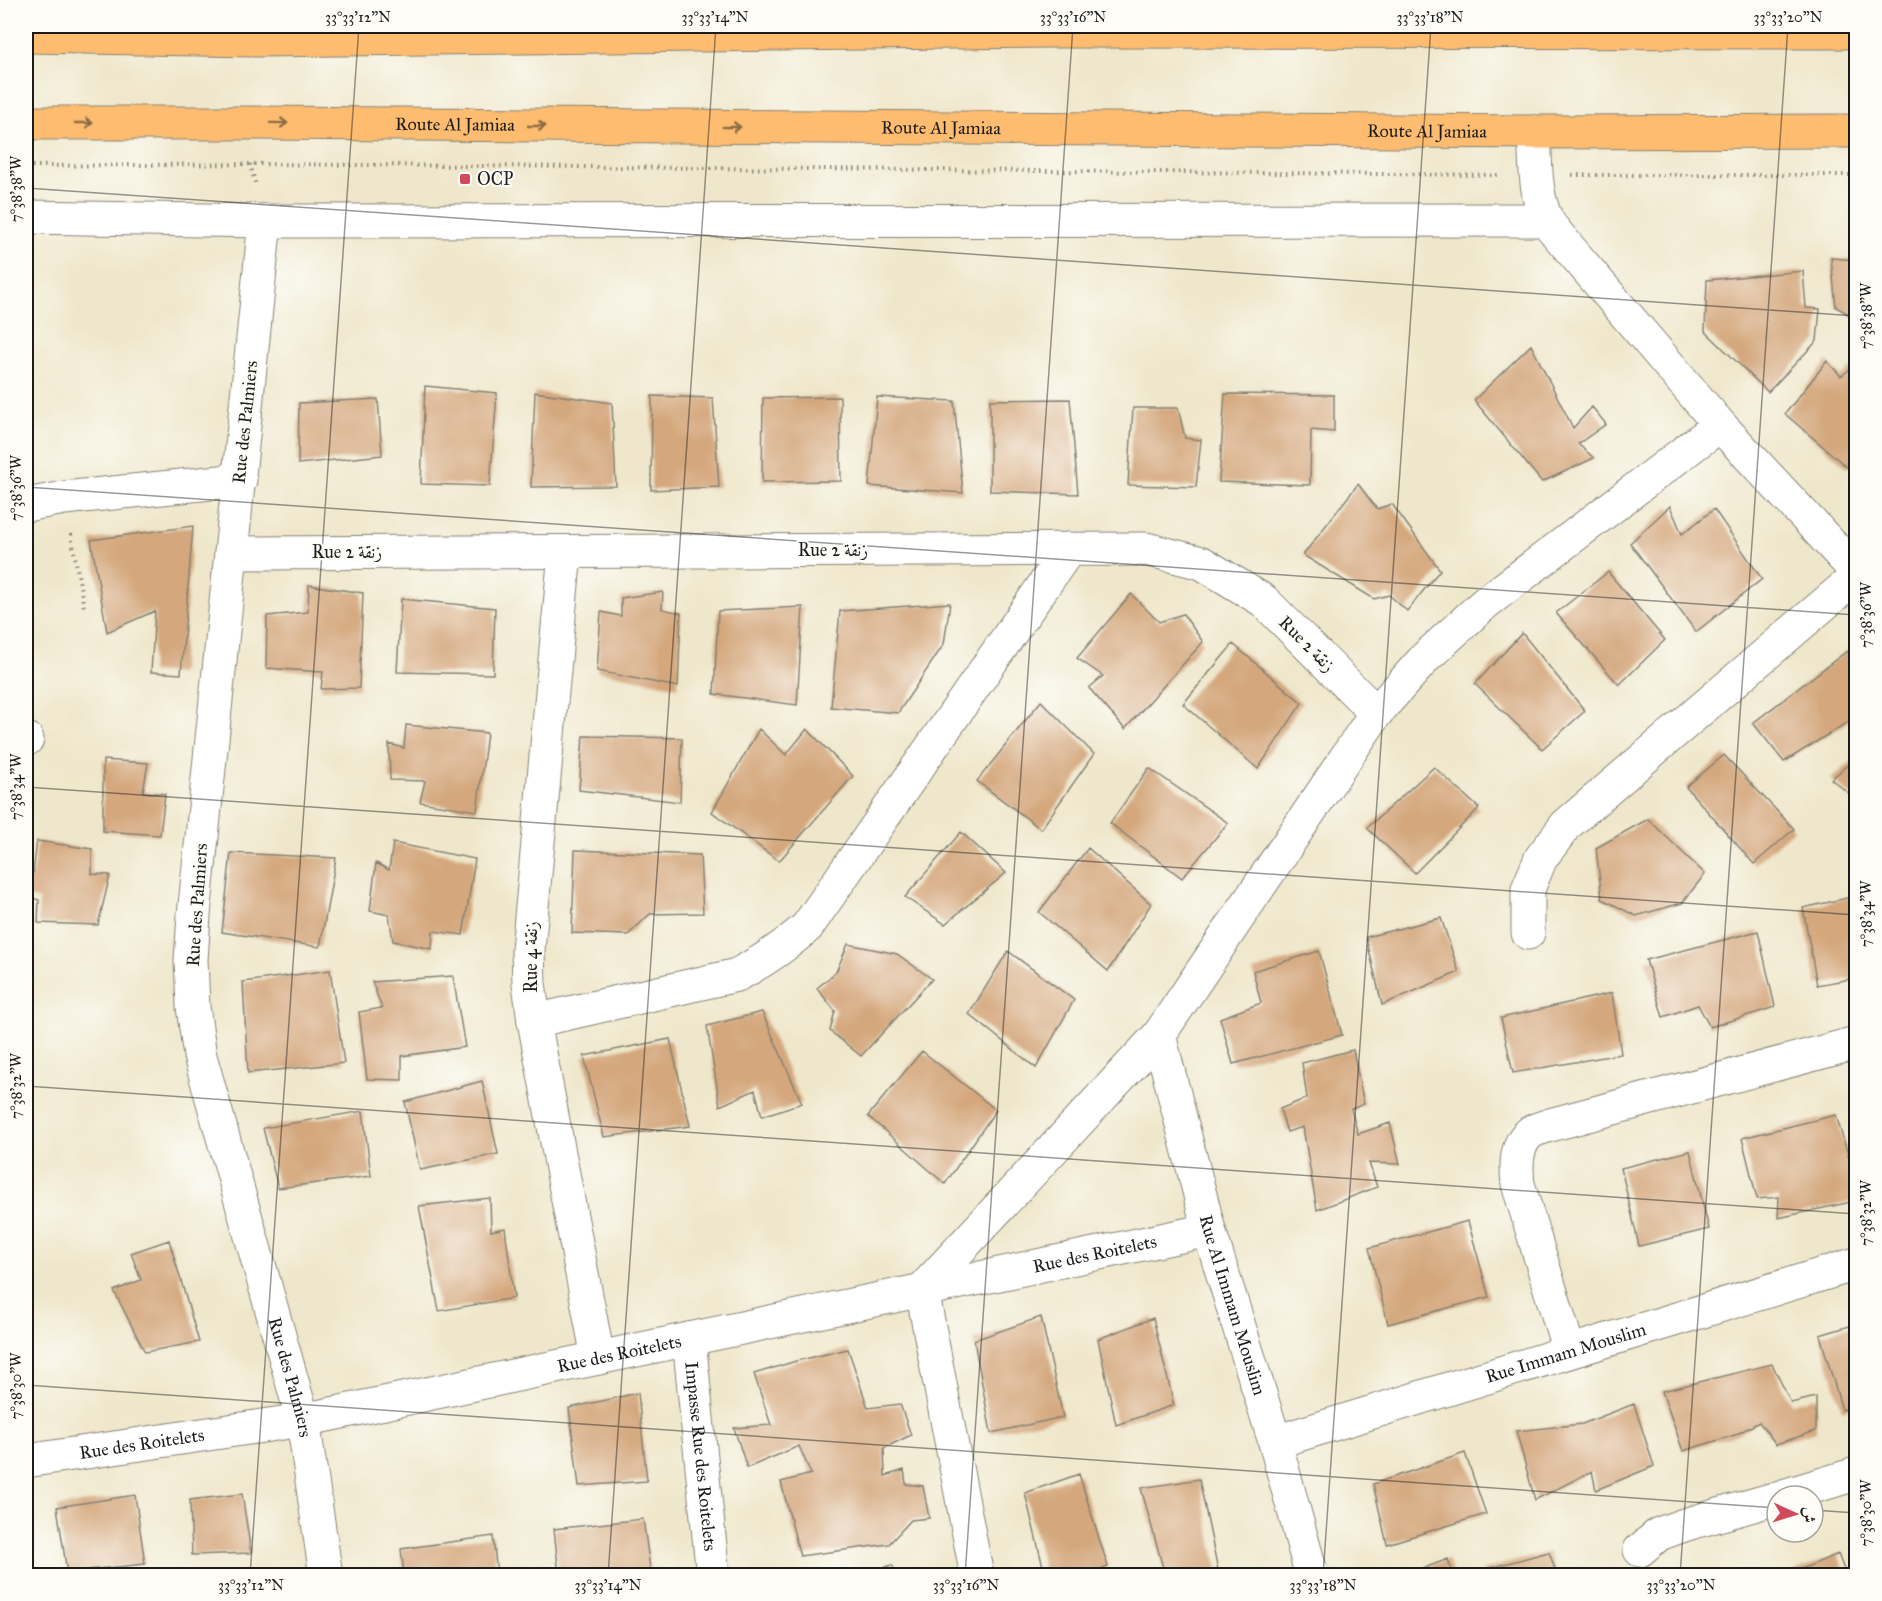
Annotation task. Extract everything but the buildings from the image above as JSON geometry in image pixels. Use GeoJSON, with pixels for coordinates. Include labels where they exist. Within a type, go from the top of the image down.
{"type":"FeatureCollection","features":[{"type":"Feature","properties":{"kind":"main road"},"geometry":{"type":"LineString","coordinates":[[26,36],[256,40],[1051,28],[1857,32]]}},
{"type":"Feature","properties":{"kind":"main road","name":"Route Al Jamiaa"},"geometry":{"type":"LineString","coordinates":[[26,123],[1534,132],[1857,131]]}},
{"type":"Feature","properties":{"kind":"street"},"geometry":{"type":"LineString","coordinates":[[1534,132],[1536,175],[1540,199],[1547,220],[1720,424],[1857,571]]}},
{"type":"Feature","properties":{"kind":"street"},"geometry":{"type":"LineString","coordinates":[[26,217],[265,221],[1547,220]]}},
{"type":"Feature","properties":{"kind":"street","name":"Rue des Palmiers"},"geometry":{"type":"LineString","coordinates":[[265,221],[194,915],[191,960],[193,1007],[200,1056],[303,1420],[326,1575]]}},
{"type":"Feature","properties":{"kind":"street"},"geometry":{"type":"LineString","coordinates":[[977,1575],[922,1290],[1159,1035],[1376,713],[1426,657],[1484,604],[1720,424]]}},
{"type":"Feature","properties":{"kind":"street"},"geometry":{"type":"LineString","coordinates":[[26,505],[64,498],[240,480]]}},
{"type":"Feature","properties":{"kind":"street"},"geometry":{"type":"LineString","coordinates":[[534,1021],[737,975],[763,962],[807,927],[1069,549]]}},
{"type":"Feature","properties":{"kind":"street","name":"Rue 2 زنقة"},"geometry":{"type":"LineString","coordinates":[[231,553],[1146,549],[1202,563],[1264,601],[1376,713]]}},
{"type":"Feature","properties":{"kind":"street","name":"Rue 4 زنقة"},"geometry":{"type":"LineString","coordinates":[[565,552],[528,950],[529,983],[534,1021],[598,1358]]}},
{"type":"Feature","properties":{"kind":"street"},"geometry":{"type":"LineString","coordinates":[[1528,933],[1527,889],[1541,858],[1566,825],[1857,577]]}},
{"type":"Feature","properties":{"kind":"street","name":"Rue Al Immam Mouslim"},"geometry":{"type":"LineString","coordinates":[[1159,1035],[1209,1230],[1275,1442],[1312,1575]]}},
{"type":"Feature","properties":{"kind":"street"},"geometry":{"type":"LineString","coordinates":[[1569,1351],[1518,1184],[1516,1163],[1522,1143],[1531,1132],[1857,1043]]}},
{"type":"Feature","properties":{"kind":"street","name":"Rue des Roitelets"},"geometry":{"type":"LineString","coordinates":[[26,1461],[303,1420],[1209,1230]]}},
{"type":"Feature","properties":{"kind":"street","name":"Rue Immam Mouslim"},"geometry":{"type":"LineString","coordinates":[[1275,1442],[1857,1264]]}},
{"type":"Feature","properties":{"kind":"street","name":"Impasse Rue des Roitelets"},"geometry":{"type":"LineString","coordinates":[[689,1339],[713,1575]]}},
{"type":"Feature","properties":{"kind":"street"},"geometry":{"type":"LineString","coordinates":[[1823,1484],[1857,1474]]}},
{"type":"Feature","properties":{"kind":"street"},"geometry":{"type":"LineString","coordinates":[[1640,1550],[1659,1534],[1765,1501]]}},
{"type":"Feature","properties":{"kind":"path"},"geometry":{"type":"LineString","coordinates":[[26,166],[250,164],[1536,175],[1857,175]]}},
{"type":"Feature","properties":{"kind":"path"},"geometry":{"type":"LineString","coordinates":[[64,498],[84,608]]}},
{"type":"Feature","properties":{"kind":"place","name":"OCP"},"geometry":{"type":"Point","coordinates":[465,179]}}]}
